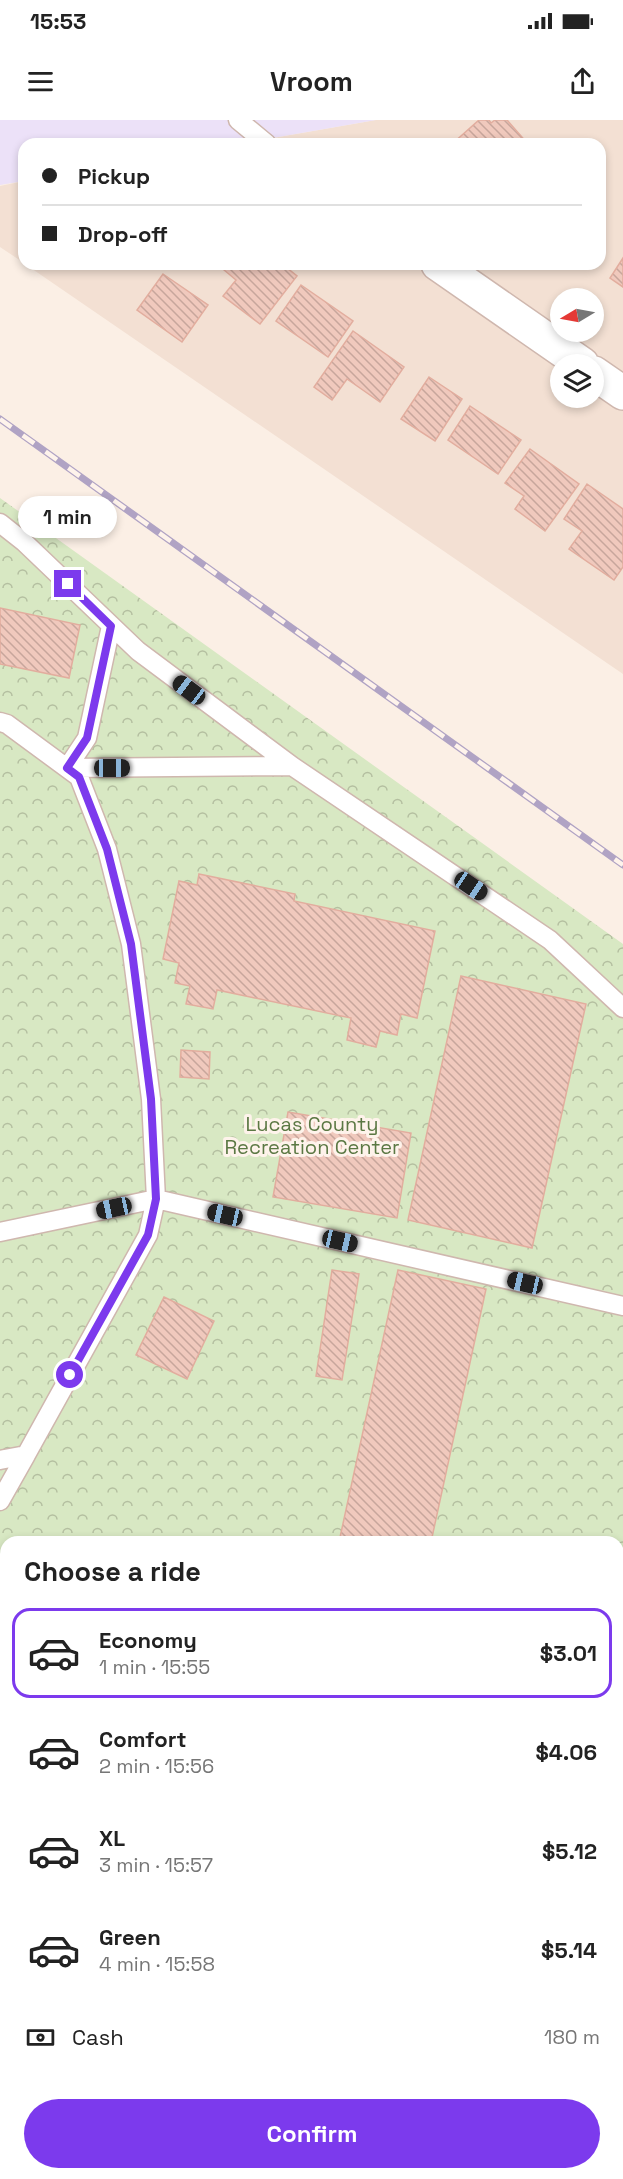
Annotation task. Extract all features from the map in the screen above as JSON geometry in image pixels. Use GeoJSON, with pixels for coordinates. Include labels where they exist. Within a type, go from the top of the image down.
{"type":"FeatureCollection","features":[{"type":"Feature","properties":{"kind":"street"},"geometry":{"type":"LineString","coordinates":[[447,270],[568,354]]}},
{"type":"Feature","properties":{"kind":"street"},"geometry":{"type":"LineString","coordinates":[[604,380],[623,393]]}},
{"type":"Feature","properties":{"kind":"lane"},"geometry":{"type":"LineString","coordinates":[[238,120],[260,138]]}},
{"type":"Feature","properties":{"kind":"lane"},"geometry":{"type":"LineString","coordinates":[[0,523],[24,542],[138,651],[292,766],[550,940],[623,1008]]}},
{"type":"Feature","properties":{"kind":"lane"},"geometry":{"type":"LineString","coordinates":[[67,768],[87,738],[111,626]]}},
{"type":"Feature","properties":{"kind":"lane"},"geometry":{"type":"LineString","coordinates":[[0,722],[7,724],[79,777],[107,849],[131,944],[151,1099],[156,1199],[148,1235],[0,1501]]}},
{"type":"Feature","properties":{"kind":"lane"},"geometry":{"type":"LineString","coordinates":[[67,768],[292,766]]}},
{"type":"Feature","properties":{"kind":"lane"},"geometry":{"type":"LineString","coordinates":[[0,1232],[156,1199],[623,1306]]}},
{"type":"Feature","properties":{"kind":"lane"},"geometry":{"type":"LineString","coordinates":[[0,1460],[26,1455]]}},
{"type":"Feature","properties":{"kind":"shaded area"},"geometry":{"type":"Polygon","coordinates":[[[0,120],[376,120],[272,138],[18,138],[18,182],[0,185],[0,120]]]}},
{"type":"Feature","properties":{"kind":"shaded area"},"geometry":{"type":"Polygon","coordinates":[[[376,120],[623,120],[623,674],[34,270],[606,270],[606,138],[272,138],[376,120]]]}},
{"type":"Feature","properties":{"kind":"shaded area"},"geometry":{"type":"Polygon","coordinates":[[[18,182],[18,259],[0,247],[0,186],[18,182]]]}},
{"type":"Feature","properties":{"kind":"green space","name":"Lucas County Recreation Center"},"geometry":{"type":"Polygon","coordinates":[[[0,498],[623,944],[623,1536],[0,1536],[0,498]]]}},
{"type":"Feature","properties":{"kind":"building"},"geometry":{"type":"Polygon","coordinates":[[[479,120],[489,120],[491,123],[495,120],[507,120],[523,138],[459,138],[479,120]]]}},
{"type":"Feature","properties":{"kind":"building"},"geometry":{"type":"Polygon","coordinates":[[[623,258],[623,287],[610,278],[623,258]]]}},
{"type":"Feature","properties":{"kind":"building"},"geometry":{"type":"Polygon","coordinates":[[[224,270],[290,270],[297,276],[260,324],[223,296],[236,280],[224,270]]]}},
{"type":"Feature","properties":{"kind":"building"},"geometry":{"type":"Polygon","coordinates":[[[163,274],[208,305],[182,342],[137,310],[163,274]]]}},
{"type":"Feature","properties":{"kind":"building"},"geometry":{"type":"Polygon","coordinates":[[[301,285],[353,321],[328,357],[276,321],[301,285]]]}},
{"type":"Feature","properties":{"kind":"building"},"geometry":{"type":"Polygon","coordinates":[[[353,331],[404,367],[380,402],[347,379],[332,400],[314,387],[353,331]]]}},
{"type":"Feature","properties":{"kind":"building"},"geometry":{"type":"Polygon","coordinates":[[[429,377],[462,399],[435,441],[401,419],[429,377]]]}},
{"type":"Feature","properties":{"kind":"building"},"geometry":{"type":"Polygon","coordinates":[[[470,406],[521,440],[498,474],[448,440],[470,406]]]}},
{"type":"Feature","properties":{"kind":"building"},"geometry":{"type":"Polygon","coordinates":[[[530,449],[579,484],[545,531],[515,509],[524,496],[505,483],[530,449]]]}},
{"type":"Feature","properties":{"kind":"building"},"geometry":{"type":"Polygon","coordinates":[[[587,484],[623,509],[623,567],[614,580],[569,549],[582,531],[564,519],[587,484]]]}},
{"type":"Feature","properties":{"kind":"building"},"geometry":{"type":"Polygon","coordinates":[[[0,608],[80,625],[69,678],[0,664],[0,608]]]}},
{"type":"Feature","properties":{"kind":"building"},"geometry":{"type":"Polygon","coordinates":[[[199,874],[295,894],[294,901],[435,931],[417,1018],[401,1014],[397,1035],[380,1031],[376,1047],[347,1040],[351,1018],[217,990],[213,1009],[186,1004],[190,986],[175,983],[179,963],[163,959],[179,881],[197,885],[199,874]]]}},
{"type":"Feature","properties":{"kind":"building"},"geometry":{"type":"Polygon","coordinates":[[[461,976],[586,1004],[532,1248],[408,1220],[461,976]]]}},
{"type":"Feature","properties":{"kind":"building"},"geometry":{"type":"Polygon","coordinates":[[[181,1050],[210,1052],[209,1079],[180,1077],[181,1050]]]}},
{"type":"Feature","properties":{"kind":"building"},"geometry":{"type":"Polygon","coordinates":[[[288,1112],[411,1133],[397,1218],[273,1197],[288,1112]]]}},
{"type":"Feature","properties":{"kind":"building"},"geometry":{"type":"Polygon","coordinates":[[[332,1270],[359,1274],[342,1380],[316,1376],[332,1270]]]}},
{"type":"Feature","properties":{"kind":"building"},"geometry":{"type":"Polygon","coordinates":[[[398,1270],[486,1289],[432,1536],[340,1536],[398,1270]]]}},
{"type":"Feature","properties":{"kind":"building"},"geometry":{"type":"Polygon","coordinates":[[[164,1297],[214,1321],[187,1379],[136,1355],[164,1297]]]}},
{"type":"Feature","properties":{"kind":"railway"},"geometry":{"type":"LineString","coordinates":[[0,419],[623,865]]}},
{"type":"Feature","properties":{"kind":"route"},"geometry":{"type":"LineString","coordinates":[[68,584],[111,626],[87,738],[67,768],[79,777],[107,849],[131,944],[151,1099],[156,1199],[148,1235],[70,1375]]}}]}
